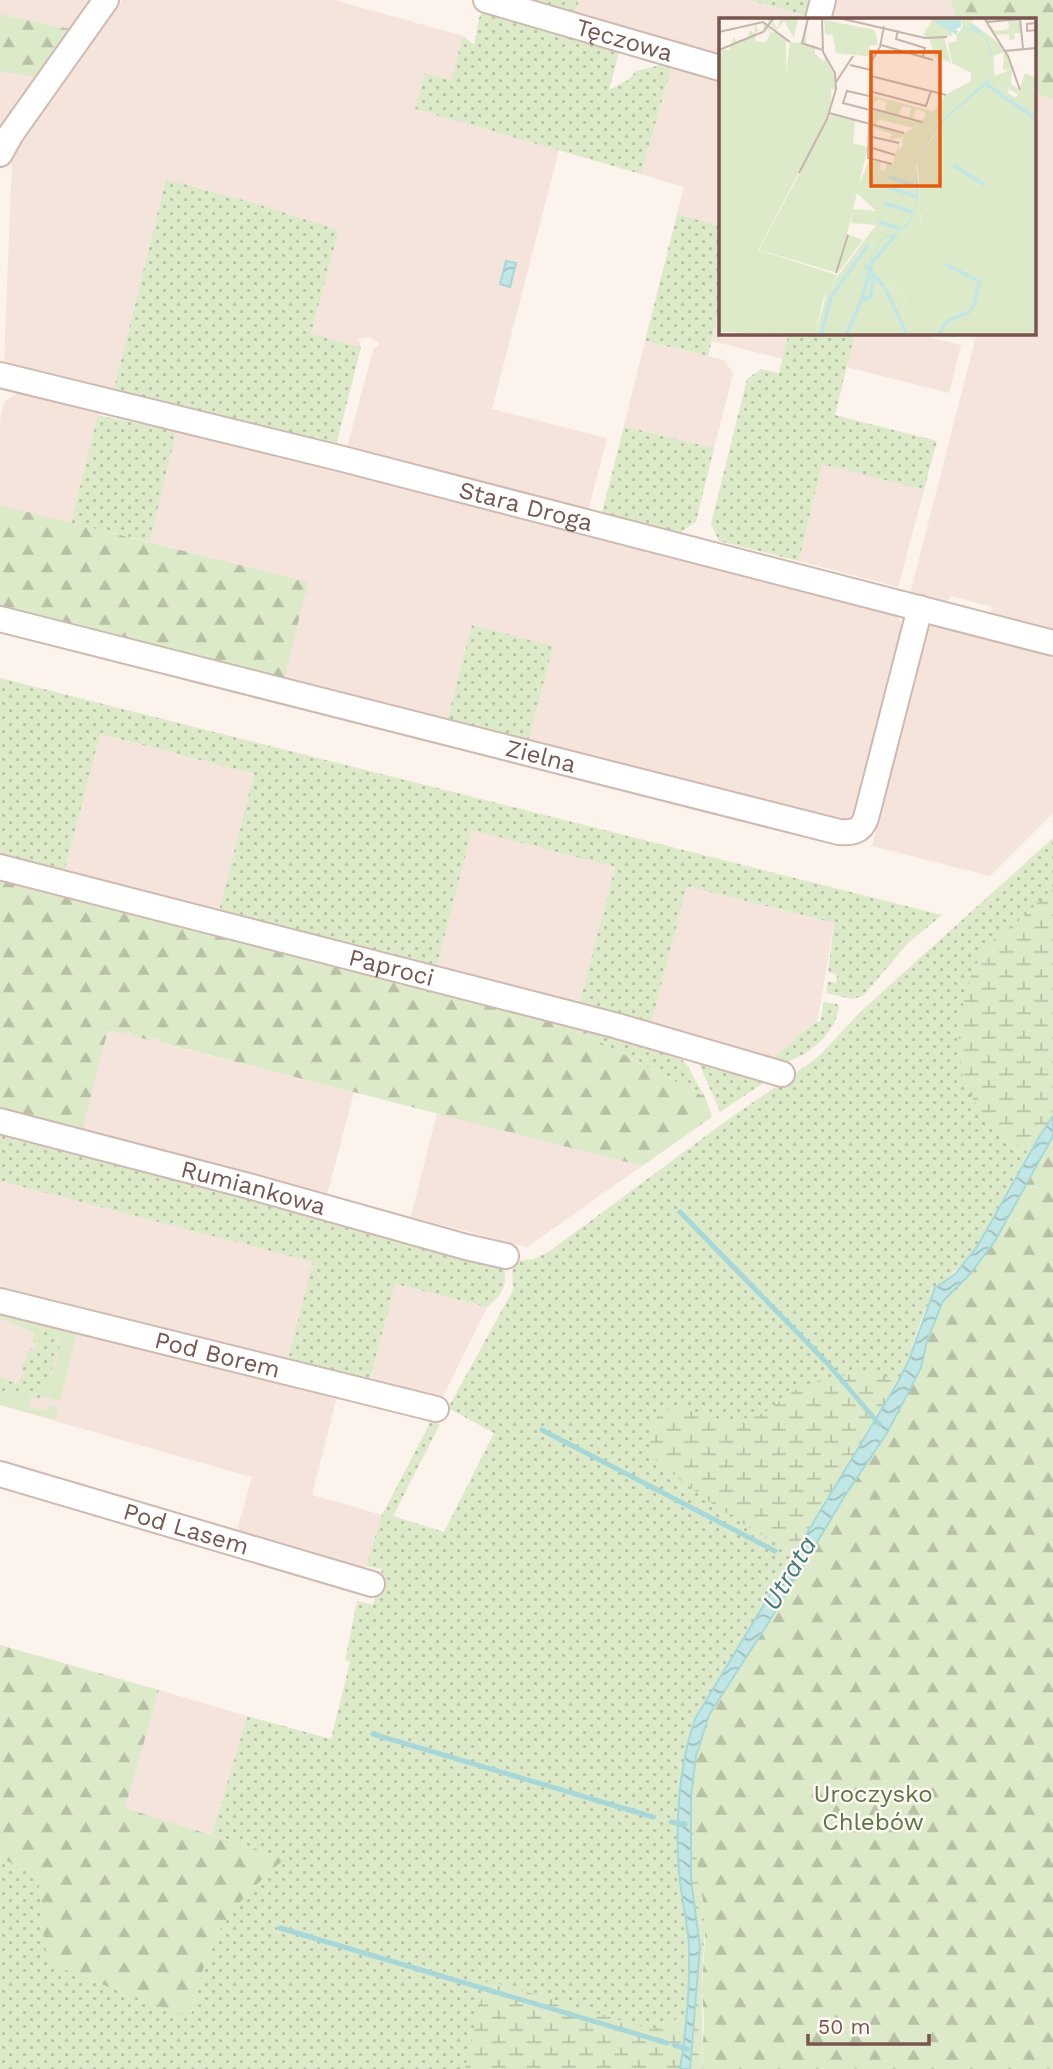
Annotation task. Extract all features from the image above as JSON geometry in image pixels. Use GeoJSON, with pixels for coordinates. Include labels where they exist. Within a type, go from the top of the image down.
{"type":"FeatureCollection","features":[{"type":"Feature","properties":{"kind":"street"},"geometry":{"type":"LineString","coordinates":[[0,154],[11,134],[106,0]]}},
{"type":"Feature","properties":{"kind":"street","name":"Tęczowa"},"geometry":{"type":"LineString","coordinates":[[486,0],[719,68]]}},
{"type":"Feature","properties":{"kind":"street"},"geometry":{"type":"LineString","coordinates":[[818,18],[823,0]]}},
{"type":"Feature","properties":{"kind":"street","name":"Stara Droga"},"geometry":{"type":"LineString","coordinates":[[0,375],[339,458],[1053,643]]}},
{"type":"Feature","properties":{"kind":"street","name":"Zielna"},"geometry":{"type":"LineString","coordinates":[[0,619],[812,826],[850,833],[861,827],[866,818],[920,608]]}},
{"type":"Feature","properties":{"kind":"street","name":"Paproci"},"geometry":{"type":"LineString","coordinates":[[0,867],[614,1025],[782,1074]]}},
{"type":"Feature","properties":{"kind":"street","name":"Rumiankowa"},"geometry":{"type":"LineString","coordinates":[[0,1121],[506,1256]]}},
{"type":"Feature","properties":{"kind":"street","name":"Pod Borem"},"geometry":{"type":"LineString","coordinates":[[0,1301],[436,1409]]}},
{"type":"Feature","properties":{"kind":"street","name":"Pod Lasem"},"geometry":{"type":"LineString","coordinates":[[0,1475],[372,1584]]}},
{"type":"Feature","properties":{"kind":"shaded area"},"geometry":{"type":"Polygon","coordinates":[[[0,0],[96,0],[75,30],[0,14],[0,0]]]}},
{"type":"Feature","properties":{"kind":"shaded area"},"geometry":{"type":"Polygon","coordinates":[[[122,0],[334,0],[463,36],[451,80],[425,73],[415,109],[559,150],[492,409],[607,438],[588,511],[347,448],[373,350],[380,344],[370,337],[358,339],[361,347],[311,335],[339,230],[166,179],[113,393],[11,367],[4,362],[12,162],[23,140],[122,0]]]}},
{"type":"Feature","properties":{"kind":"shaded area"},"geometry":{"type":"Polygon","coordinates":[[[579,0],[750,0],[810,17],[719,18],[719,61],[574,19],[579,0]]]}},
{"type":"Feature","properties":{"kind":"shaded area"},"geometry":{"type":"Polygon","coordinates":[[[830,0],[951,0],[956,18],[824,18],[830,0]]]}},
{"type":"Feature","properties":{"kind":"shaded area"},"geometry":{"type":"Polygon","coordinates":[[[673,62],[719,76],[719,226],[677,214],[684,187],[641,174],[673,62]]]}},
{"type":"Feature","properties":{"kind":"shaded area"},"geometry":{"type":"Polygon","coordinates":[[[0,71],[42,79],[0,132],[0,71]]]}},
{"type":"Feature","properties":{"kind":"shaded area"},"geometry":{"type":"Polygon","coordinates":[[[1036,93],[1053,100],[1053,635],[989,618],[993,607],[951,596],[944,605],[909,598],[977,334],[1036,334],[1036,93]]]}},
{"type":"Feature","properties":{"kind":"shaded area"},"geometry":{"type":"Polygon","coordinates":[[[719,310],[719,334],[789,334],[783,359],[712,341],[719,310]]]}},
{"type":"Feature","properties":{"kind":"shaded area"},"geometry":{"type":"Polygon","coordinates":[[[855,334],[917,334],[961,345],[949,393],[847,367],[855,334]]]}},
{"type":"Feature","properties":{"kind":"shaded area"},"geometry":{"type":"Polygon","coordinates":[[[645,341],[724,360],[733,374],[714,448],[624,426],[645,341]]]}},
{"type":"Feature","properties":{"kind":"shaded area"},"geometry":{"type":"Polygon","coordinates":[[[18,393],[99,414],[71,523],[0,505],[0,421],[4,402],[18,393]]]}},
{"type":"Feature","properties":{"kind":"shaded area"},"geometry":{"type":"Polygon","coordinates":[[[176,432],[329,467],[894,611],[903,626],[855,815],[840,824],[527,746],[552,646],[472,625],[446,725],[283,684],[307,582],[150,542],[176,432]]]}},
{"type":"Feature","properties":{"kind":"shaded area"},"geometry":{"type":"Polygon","coordinates":[[[822,463],[924,490],[898,587],[799,561],[822,463]]]}},
{"type":"Feature","properties":{"kind":"shaded area"},"geometry":{"type":"Polygon","coordinates":[[[936,620],[1053,650],[1053,813],[990,876],[872,846],[929,624],[936,620]]]}},
{"type":"Feature","properties":{"kind":"shaded area"},"geometry":{"type":"Polygon","coordinates":[[[99,734],[254,774],[217,918],[63,877],[99,734]]]}},
{"type":"Feature","properties":{"kind":"shaded area"},"geometry":{"type":"Polygon","coordinates":[[[472,829],[615,866],[578,1009],[435,973],[472,829]]]}},
{"type":"Feature","properties":{"kind":"shaded area"},"geometry":{"type":"Polygon","coordinates":[[[687,886],[834,923],[818,1019],[772,1060],[650,1028],[687,886]]]}},
{"type":"Feature","properties":{"kind":"shaded area"},"geometry":{"type":"Polygon","coordinates":[[[108,1030],[131,1032],[131,1035],[152,1041],[153,1038],[159,1040],[159,1043],[354,1092],[327,1195],[81,1131],[108,1030]]]}},
{"type":"Feature","properties":{"kind":"shaded area"},"geometry":{"type":"Polygon","coordinates":[[[437,1113],[642,1166],[527,1247],[411,1217],[437,1113]]]}},
{"type":"Feature","properties":{"kind":"shaded area"},"geometry":{"type":"Polygon","coordinates":[[[0,1181],[314,1262],[287,1363],[0,1289],[0,1181]]]}},
{"type":"Feature","properties":{"kind":"shaded area"},"geometry":{"type":"Polygon","coordinates":[[[395,1284],[487,1307],[440,1403],[397,1392],[398,1386],[371,1379],[395,1284]]]}},
{"type":"Feature","properties":{"kind":"shaded area"},"geometry":{"type":"Polygon","coordinates":[[[0,1309],[337,1396],[312,1495],[382,1515],[366,1566],[351,1571],[235,1538],[252,1477],[0,1405],[0,1309]]]}},
{"type":"Feature","properties":{"kind":"shaded area"},"geometry":{"type":"Polygon","coordinates":[[[159,1690],[247,1716],[212,1835],[125,1808],[159,1690]]]}},
{"type":"Feature","properties":{"kind":"green space"},"geometry":{"type":"Polygon","coordinates":[[[513,0],[579,0],[574,19],[513,0]]]}},
{"type":"Feature","properties":{"kind":"green space"},"geometry":{"type":"Polygon","coordinates":[[[750,0],[815,0],[810,17],[750,0]]]}},
{"type":"Feature","properties":{"kind":"green space"},"geometry":{"type":"Polygon","coordinates":[[[951,0],[1053,0],[1053,100],[1036,93],[1036,18],[956,18],[951,0]]]}},
{"type":"Feature","properties":{"kind":"green space"},"geometry":{"type":"Polygon","coordinates":[[[486,7],[621,46],[609,90],[628,80],[636,71],[673,62],[641,174],[415,109],[425,73],[451,80],[463,36],[474,45],[479,18],[486,7]]]}},
{"type":"Feature","properties":{"kind":"green space"},"geometry":{"type":"Polygon","coordinates":[[[0,14],[75,30],[42,79],[0,71],[0,14]]]}},
{"type":"Feature","properties":{"kind":"green space"},"geometry":{"type":"Polygon","coordinates":[[[166,179],[339,230],[311,334],[361,347],[336,446],[168,403],[163,406],[135,399],[134,395],[121,391],[113,393],[166,179]]]}},
{"type":"Feature","properties":{"kind":"green space"},"geometry":{"type":"Polygon","coordinates":[[[677,214],[719,226],[719,310],[708,356],[645,341],[677,214]]]}},
{"type":"Feature","properties":{"kind":"green space"},"geometry":{"type":"Polygon","coordinates":[[[789,334],[855,334],[835,415],[937,441],[924,490],[822,464],[799,561],[719,541],[711,524],[747,379],[761,369],[779,373],[789,334]]]}},
{"type":"Feature","properties":{"kind":"green space"},"geometry":{"type":"Polygon","coordinates":[[[98,415],[176,432],[150,542],[71,523],[98,415]]]}},
{"type":"Feature","properties":{"kind":"green space"},"geometry":{"type":"Polygon","coordinates":[[[624,426],[714,448],[696,522],[670,539],[600,520],[624,426]]]}},
{"type":"Feature","properties":{"kind":"green space"},"geometry":{"type":"Polygon","coordinates":[[[0,505],[308,582],[283,684],[0,610],[0,505]]]}},
{"type":"Feature","properties":{"kind":"green space"},"geometry":{"type":"Polygon","coordinates":[[[472,625],[553,646],[527,746],[446,725],[472,625]]]}},
{"type":"Feature","properties":{"kind":"green space"},"geometry":{"type":"Polygon","coordinates":[[[0,678],[942,915],[908,943],[863,996],[852,999],[826,993],[828,981],[836,983],[837,975],[828,972],[834,923],[687,886],[650,1028],[578,1009],[615,867],[472,830],[435,973],[217,918],[254,774],[100,734],[63,877],[0,855],[0,678]]]}},
{"type":"Feature","properties":{"kind":"green space"},"geometry":{"type":"Polygon","coordinates":[[[1053,838],[1053,1116],[978,1246],[939,1287],[929,1302],[898,1382],[695,1718],[685,1755],[678,1814],[679,1872],[688,1932],[689,1967],[680,2069],[0,2069],[0,1857],[38,1878],[42,1908],[190,2018],[216,1936],[228,1916],[284,1858],[212,1835],[247,1716],[331,1739],[350,1662],[345,1660],[357,1601],[373,1605],[382,1569],[366,1566],[382,1515],[431,1421],[440,1424],[393,1516],[444,1532],[494,1433],[448,1408],[513,1290],[512,1264],[515,1261],[534,1259],[550,1251],[723,1123],[817,1058],[860,1012],[1053,838]]]}},
{"type":"Feature","properties":{"kind":"green space"},"geometry":{"type":"Polygon","coordinates":[[[0,872],[571,1027],[705,1097],[712,1117],[642,1166],[158,1042],[159,1040],[153,1038],[152,1041],[130,1035],[130,1032],[125,1031],[124,1034],[108,1030],[81,1134],[0,1115],[0,872]]]}},
{"type":"Feature","properties":{"kind":"green space"},"geometry":{"type":"Polygon","coordinates":[[[1053,888],[1053,1116],[1030,1154],[994,1125],[970,1093],[959,1056],[959,1034],[968,986],[980,957],[993,941],[1053,888]]]}},
{"type":"Feature","properties":{"kind":"green space"},"geometry":{"type":"Polygon","coordinates":[[[824,1002],[837,1004],[839,1007],[831,1028],[824,1037],[796,1058],[775,1065],[772,1059],[816,1021],[820,1022],[824,1002]]]}},
{"type":"Feature","properties":{"kind":"green space"},"geometry":{"type":"Polygon","coordinates":[[[571,1027],[676,1054],[687,1065],[705,1097],[571,1027]]]}},
{"type":"Feature","properties":{"kind":"green space"},"geometry":{"type":"Polygon","coordinates":[[[698,1061],[771,1078],[720,1112],[698,1061]]]}},
{"type":"Feature","properties":{"kind":"green space"},"geometry":{"type":"Polygon","coordinates":[[[0,1127],[504,1267],[504,1285],[500,1294],[487,1307],[395,1284],[369,1385],[287,1363],[313,1262],[0,1181],[0,1127]]]}},
{"type":"Feature","properties":{"kind":"green space","name":"Uroczysko Chlebów"},"geometry":{"type":"Polygon","coordinates":[[[1053,1136],[1053,2069],[702,2069],[705,1939],[691,1797],[696,1756],[709,1715],[846,1494],[887,1433],[921,1368],[927,1341],[943,1301],[970,1274],[995,1241],[1053,1136]]]}},
{"type":"Feature","properties":{"kind":"green space"},"geometry":{"type":"Polygon","coordinates":[[[0,1309],[78,1329],[60,1401],[49,1398],[50,1393],[43,1391],[57,1359],[59,1339],[46,1329],[37,1345],[31,1342],[35,1333],[0,1318],[0,1309]]]}},
{"type":"Feature","properties":{"kind":"green space"},"geometry":{"type":"Polygon","coordinates":[[[46,1329],[56,1336],[60,1346],[44,1391],[50,1393],[49,1398],[41,1396],[40,1399],[19,1394],[0,1395],[0,1377],[17,1384],[25,1372],[21,1370],[30,1348],[34,1349],[46,1329]]]}},
{"type":"Feature","properties":{"kind":"green space"},"geometry":{"type":"Polygon","coordinates":[[[873,1372],[898,1382],[796,1552],[721,1509],[652,1457],[652,1426],[663,1412],[682,1409],[719,1419],[755,1417],[794,1391],[812,1383],[843,1375],[873,1372]]]}},
{"type":"Feature","properties":{"kind":"green space"},"geometry":{"type":"Polygon","coordinates":[[[19,1393],[31,1397],[29,1407],[46,1411],[48,1405],[58,1408],[55,1420],[0,1405],[0,1395],[19,1393]]]}},
{"type":"Feature","properties":{"kind":"green space"},"geometry":{"type":"Polygon","coordinates":[[[0,1645],[159,1690],[125,1808],[285,1858],[243,1899],[216,1936],[190,2018],[65,1970],[48,1959],[38,1878],[0,1857],[0,1645]]]}},
{"type":"Feature","properties":{"kind":"green space"},"geometry":{"type":"Polygon","coordinates":[[[691,1817],[704,1913],[702,2069],[690,2069],[700,1947],[691,1879],[691,1817]]]}},
{"type":"Feature","properties":{"kind":"green space"},"geometry":{"type":"Polygon","coordinates":[[[486,1980],[647,2028],[661,2028],[676,2019],[686,2020],[680,2069],[465,2069],[486,1980]]]}},
{"type":"Feature","properties":{"kind":"water"},"geometry":{"type":"Polygon","coordinates":[[[506,261],[516,263],[510,287],[500,284],[506,261]]]}},
{"type":"Feature","properties":{"kind":"water","name":"Utrata"},"geometry":{"type":"Polygon","coordinates":[[[1053,1116],[1053,1136],[995,1241],[970,1274],[943,1301],[927,1341],[921,1368],[887,1433],[846,1494],[709,1715],[696,1756],[691,1797],[691,1879],[700,1947],[690,2069],[680,2069],[689,1967],[688,1932],[679,1872],[678,1814],[685,1755],[695,1719],[898,1382],[935,1288],[955,1274],[977,1247],[1053,1116]]]}},
{"type":"Feature","properties":{"kind":"waterway"},"geometry":{"type":"LineString","coordinates":[[680,1212],[827,1363],[879,1424]]}},
{"type":"Feature","properties":{"kind":"waterway","name":"Utrata"},"geometry":{"type":"LineString","coordinates":[[542,1430],[775,1551]]}},
{"type":"Feature","properties":{"kind":"waterway"},"geometry":{"type":"LineString","coordinates":[[373,1734],[653,1817]]}},
{"type":"Feature","properties":{"kind":"waterway"},"geometry":{"type":"LineString","coordinates":[[671,1822],[685,1824]]}},
{"type":"Feature","properties":{"kind":"waterway"},"geometry":{"type":"LineString","coordinates":[[280,1928],[667,2043]]}},
{"type":"Feature","properties":{"kind":"waterway"},"geometry":{"type":"LineString","coordinates":[[674,2045],[687,2049]]}}]}
